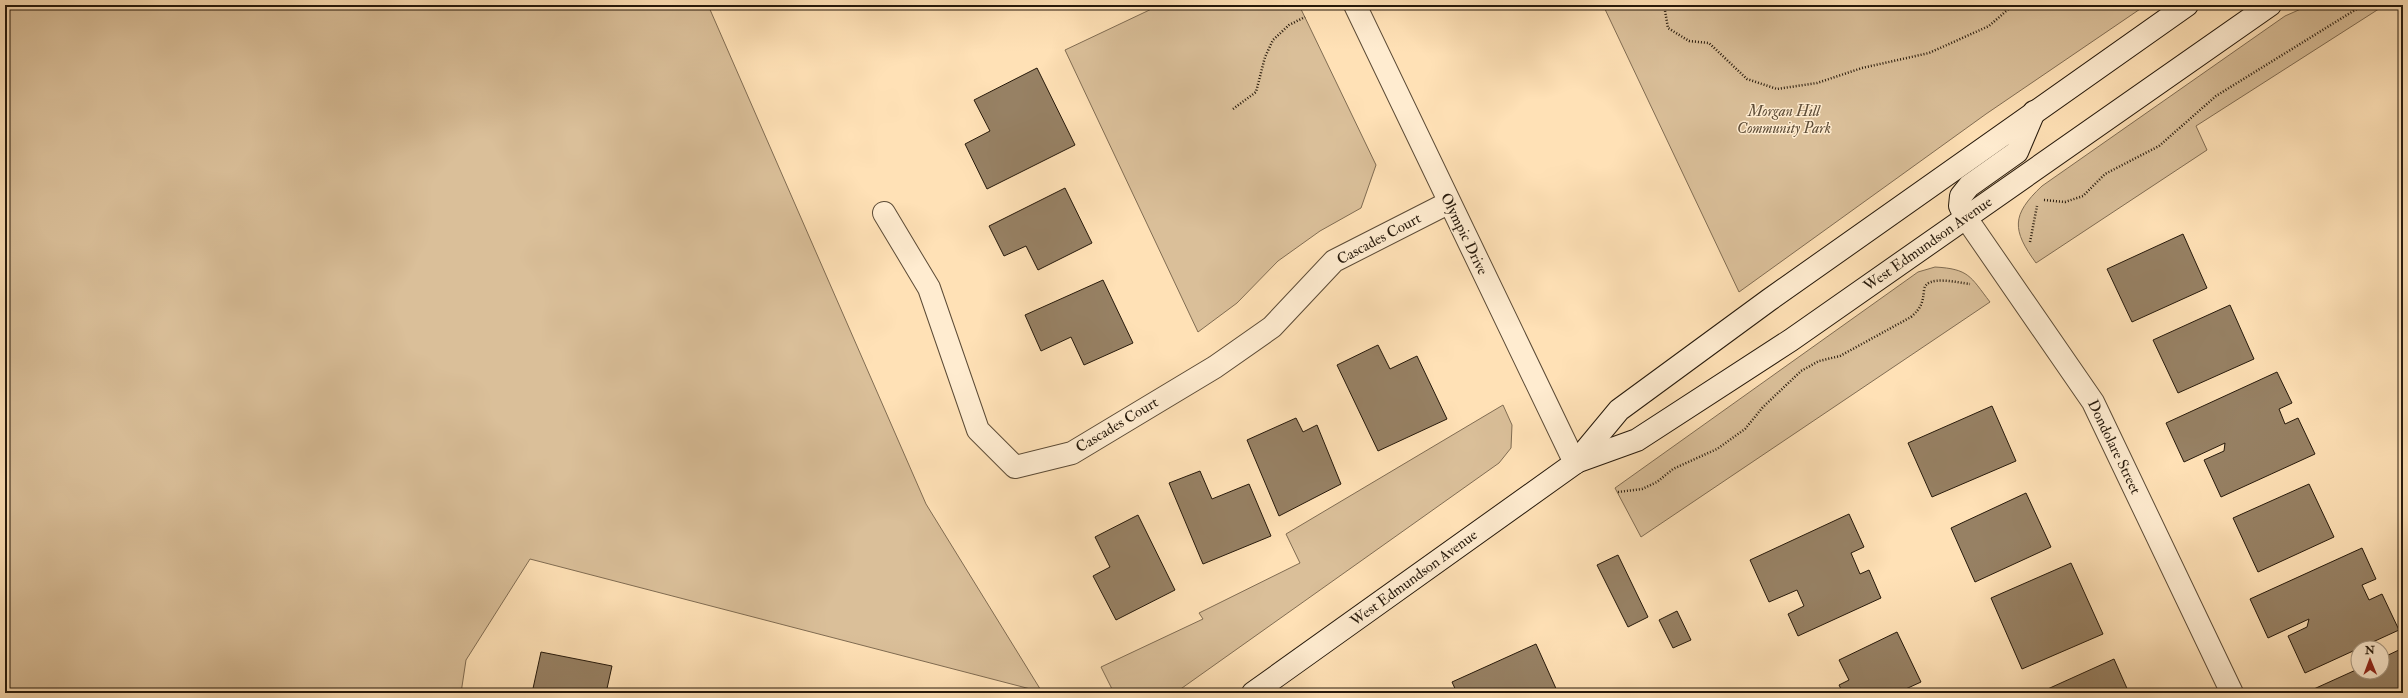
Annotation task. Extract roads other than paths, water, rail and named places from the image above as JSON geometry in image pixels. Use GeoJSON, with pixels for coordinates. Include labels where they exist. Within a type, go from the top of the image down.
{"type":"FeatureCollection","features":[{"type":"Feature","properties":{"kind":"street","name":"Olympic Drive"},"geometry":{"type":"LineString","coordinates":[[1355,5],[1448,203],[1575,463]]}},
{"type":"Feature","properties":{"kind":"street","name":"West Edmundson Avenue"},"geometry":{"type":"LineString","coordinates":[[1253,693],[1575,463],[1619,410],[1769,300],[2187,5]]}},
{"type":"Feature","properties":{"kind":"street","name":"West Edmundson Avenue"},"geometry":{"type":"LineString","coordinates":[[1575,463],[1637,440],[1791,340],[2270,5]]}},
{"type":"Feature","properties":{"kind":"street","name":"Dondolare Street"},"geometry":{"type":"LineString","coordinates":[[2035,112],[2017,152],[1969,186],[1961,196],[1960,206],[1966,218],[2093,402],[2232,693]]}},
{"type":"Feature","properties":{"kind":"street","name":"Cascades Court"},"geometry":{"type":"LineString","coordinates":[[884,213],[929,288],[978,430],[1015,467],[1072,453],[1215,367],[1272,327],[1334,261],[1448,203]]}},
{"type":"Feature","properties":{"kind":"park label","name":"Morgan Hill Community Park"},"geometry":{"type":"Point","coordinates":[1784,120]}}]}
